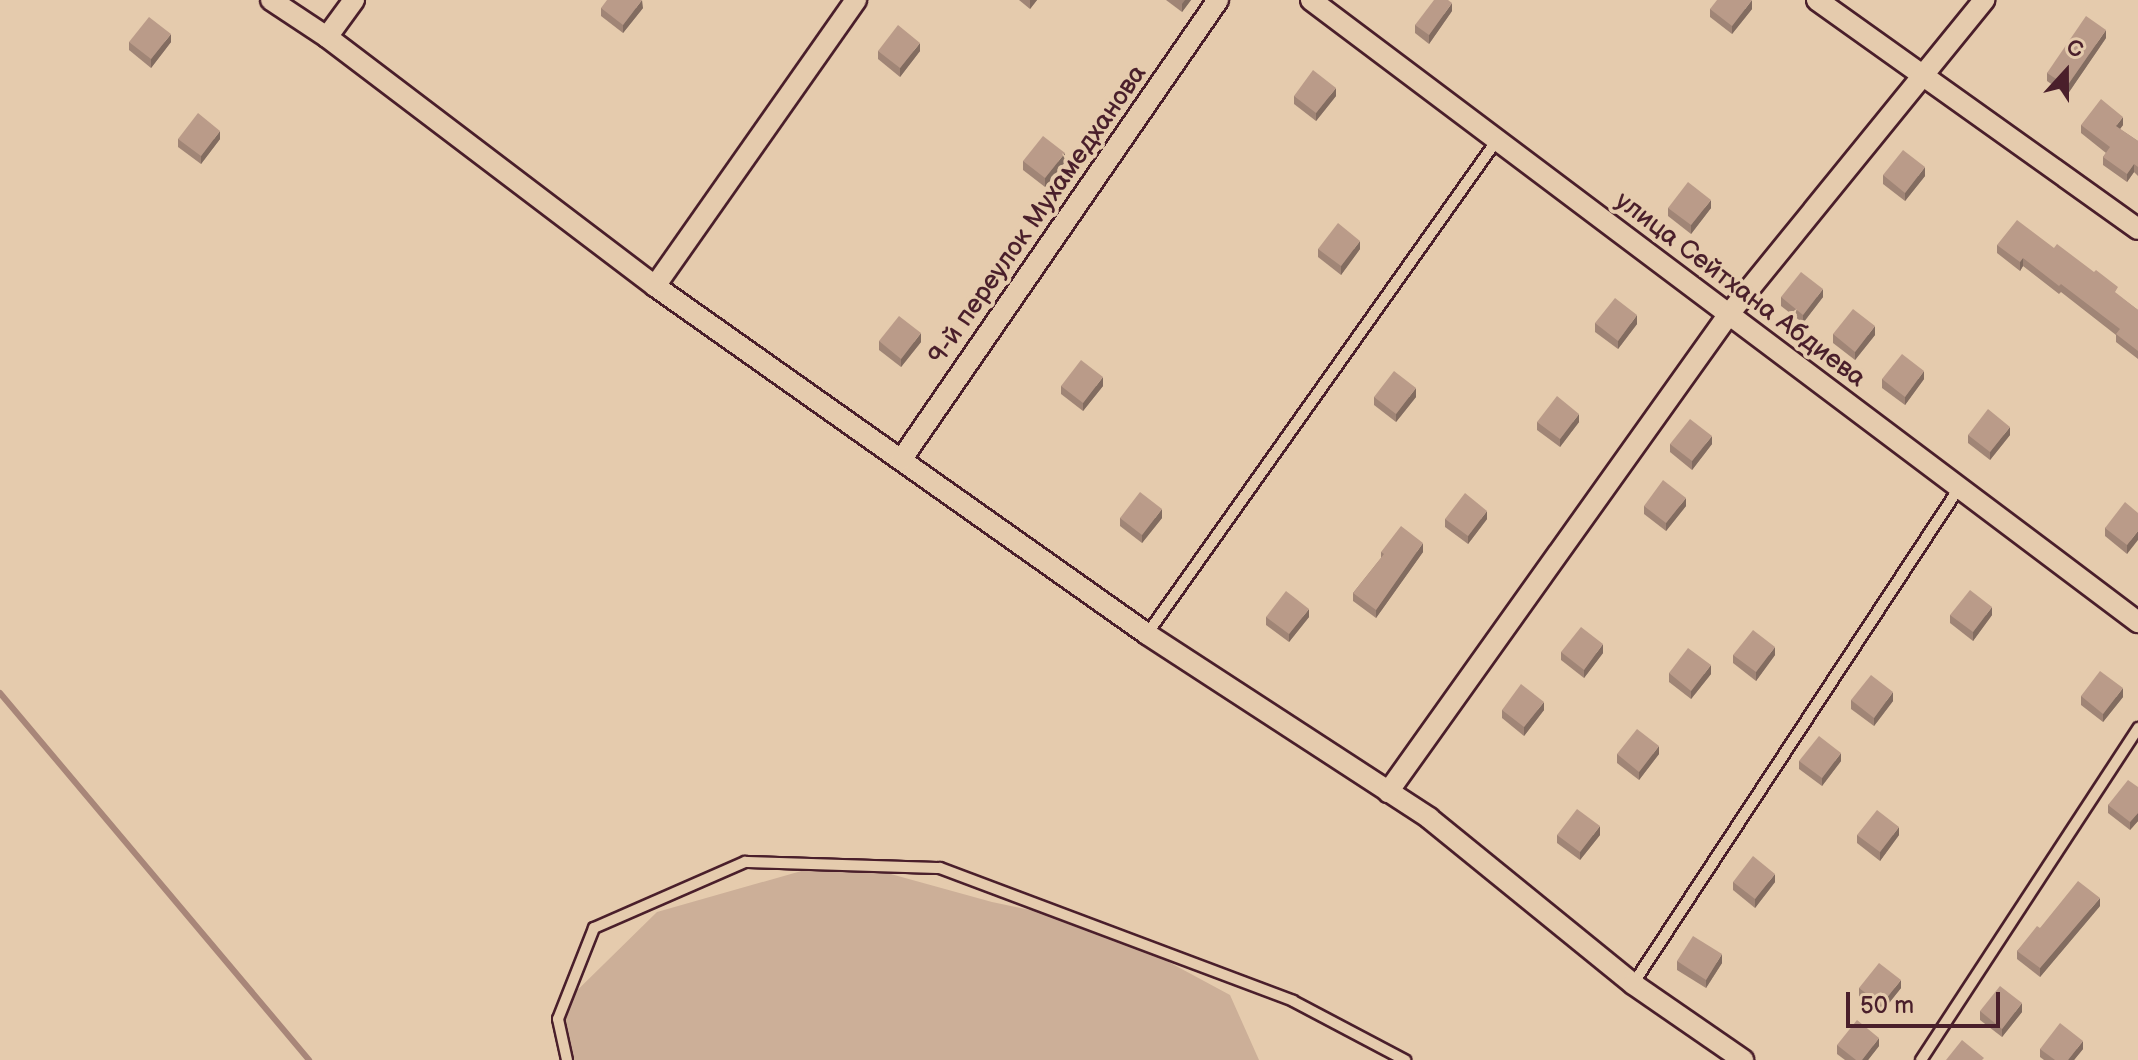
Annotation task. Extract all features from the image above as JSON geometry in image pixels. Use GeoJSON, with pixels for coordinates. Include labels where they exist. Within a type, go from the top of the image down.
{"type":"FeatureCollection","features":[{"type":"Feature","properties":{"kind":"street"},"geometry":{"type":"LineString","coordinates":[[271,0],[327,37],[655,286],[1147,634],[1429,818],[1633,984],[1743,1060]]}},
{"type":"Feature","properties":{"kind":"street"},"geometry":{"type":"LineString","coordinates":[[327,37],[354,0]]}},
{"type":"Feature","properties":{"kind":"street"},"geometry":{"type":"LineString","coordinates":[[655,286],[856,0]]}},
{"type":"Feature","properties":{"kind":"street","name":"9-й переулок Мухамедханова"},"geometry":{"type":"LineString","coordinates":[[901,460],[1218,0]]}},
{"type":"Feature","properties":{"kind":"street","name":"улица Сейтхана Абдиева"},"geometry":{"type":"LineString","coordinates":[[1311,0],[2138,622]]}},
{"type":"Feature","properties":{"kind":"street"},"geometry":{"type":"LineString","coordinates":[[1817,0],[2138,229]]}},
{"type":"Feature","properties":{"kind":"street"},"geometry":{"type":"LineString","coordinates":[[1388,792],[1729,314],[1984,0]]}},
{"type":"Feature","properties":{"kind":"lane"},"geometry":{"type":"LineString","coordinates":[[1147,634],[1497,140]]}},
{"type":"Feature","properties":{"kind":"lane"},"geometry":{"type":"LineString","coordinates":[[1633,984],[1959,488]]}},
{"type":"Feature","properties":{"kind":"lane"},"geometry":{"type":"LineString","coordinates":[[1921,1060],[2138,728]]}},
{"type":"Feature","properties":{"kind":"lane"},"geometry":{"type":"LineString","coordinates":[[567,1060],[558,1019],[594,928],[745,862],[940,868],[1293,1001],[1405,1060]]}},
{"type":"Feature","properties":{"kind":"shaded area"},"geometry":{"type":"Polygon","coordinates":[[[840,860],[992,902],[1100,925],[1230,995],[1259,1060],[560,1060],[552,1015],[657,912],[840,860]]]}},
{"type":"Feature","properties":{"kind":"building"},"geometry":{"type":"Polygon","coordinates":[[[607,0],[642,0],[623,25],[601,8],[607,0]]]}},
{"type":"Feature","properties":{"kind":"building"},"geometry":{"type":"Polygon","coordinates":[[[1434,0],[1452,3],[1429,35],[1415,25],[1434,0]]]}},
{"type":"Feature","properties":{"kind":"building"},"geometry":{"type":"Polygon","coordinates":[[[1717,0],[1752,0],[1732,26],[1710,9],[1717,0]]]}},
{"type":"Feature","properties":{"kind":"building"},"geometry":{"type":"Polygon","coordinates":[[[2086,16],[2106,30],[2067,86],[2047,73],[2086,16]]]}},
{"type":"Feature","properties":{"kind":"building"},"geometry":{"type":"Polygon","coordinates":[[[149,17],[171,34],[151,59],[129,42],[149,17]]]}},
{"type":"Feature","properties":{"kind":"building"},"geometry":{"type":"Polygon","coordinates":[[[898,25],[920,43],[900,68],[878,51],[898,25]]]}},
{"type":"Feature","properties":{"kind":"building"},"geometry":{"type":"Polygon","coordinates":[[[1313,70],[1336,88],[1316,113],[1294,96],[1313,70]]]}},
{"type":"Feature","properties":{"kind":"building"},"geometry":{"type":"Polygon","coordinates":[[[2101,99],[2123,117],[2116,126],[2138,141],[2138,167],[2134,164],[2127,174],[2103,157],[2110,147],[2081,125],[2101,99]]]}},
{"type":"Feature","properties":{"kind":"building"},"geometry":{"type":"Polygon","coordinates":[[[198,113],[220,131],[201,156],[178,139],[198,113]]]}},
{"type":"Feature","properties":{"kind":"building"},"geometry":{"type":"Polygon","coordinates":[[[1043,136],[1065,153],[1045,178],[1023,161],[1043,136]]]}},
{"type":"Feature","properties":{"kind":"building"},"geometry":{"type":"Polygon","coordinates":[[[1903,150],[1925,167],[1905,193],[1883,175],[1903,150]]]}},
{"type":"Feature","properties":{"kind":"building"},"geometry":{"type":"Polygon","coordinates":[[[1688,182],[1711,200],[1691,225],[1668,208],[1688,182]]]}},
{"type":"Feature","properties":{"kind":"building"},"geometry":{"type":"Polygon","coordinates":[[[2017,220],[2054,248],[2057,244],[2118,287],[2115,292],[2138,310],[2138,351],[2116,334],[2120,329],[2061,284],[2059,286],[2023,258],[2020,262],[1997,245],[2017,220]]]}},
{"type":"Feature","properties":{"kind":"building"},"geometry":{"type":"Polygon","coordinates":[[[1338,223],[1360,241],[1341,266],[1318,249],[1338,223]]]}},
{"type":"Feature","properties":{"kind":"building"},"geometry":{"type":"Polygon","coordinates":[[[1801,272],[1823,289],[1803,315],[1781,297],[1801,272]]]}},
{"type":"Feature","properties":{"kind":"building"},"geometry":{"type":"Polygon","coordinates":[[[1615,298],[1637,315],[1618,341],[1595,323],[1615,298]]]}},
{"type":"Feature","properties":{"kind":"building"},"geometry":{"type":"Polygon","coordinates":[[[1853,309],[1875,326],[1855,352],[1833,334],[1853,309]]]}},
{"type":"Feature","properties":{"kind":"building"},"geometry":{"type":"Polygon","coordinates":[[[899,316],[921,333],[901,359],[879,341],[899,316]]]}},
{"type":"Feature","properties":{"kind":"building"},"geometry":{"type":"Polygon","coordinates":[[[1902,354],[1924,371],[1905,397],[1882,379],[1902,354]]]}},
{"type":"Feature","properties":{"kind":"building"},"geometry":{"type":"Polygon","coordinates":[[[1081,360],[1103,377],[1083,403],[1061,386],[1081,360]]]}},
{"type":"Feature","properties":{"kind":"building"},"geometry":{"type":"Polygon","coordinates":[[[1394,371],[1416,388],[1396,414],[1374,397],[1394,371]]]}},
{"type":"Feature","properties":{"kind":"building"},"geometry":{"type":"Polygon","coordinates":[[[1557,396],[1579,414],[1560,439],[1537,422],[1557,396]]]}},
{"type":"Feature","properties":{"kind":"building"},"geometry":{"type":"Polygon","coordinates":[[[1988,409],[2010,427],[1990,452],[1968,435],[1988,409]]]}},
{"type":"Feature","properties":{"kind":"building"},"geometry":{"type":"Polygon","coordinates":[[[1690,419],[1712,436],[1692,461],[1670,444],[1690,419]]]}},
{"type":"Feature","properties":{"kind":"building"},"geometry":{"type":"Polygon","coordinates":[[[1663,480],[1686,498],[1666,523],[1644,506],[1663,480]]]}},
{"type":"Feature","properties":{"kind":"building"},"geometry":{"type":"Polygon","coordinates":[[[1140,492],[1162,509],[1142,535],[1120,518],[1140,492]]]}},
{"type":"Feature","properties":{"kind":"building"},"geometry":{"type":"Polygon","coordinates":[[[1465,493],[1487,511],[1468,536],[1445,519],[1465,493]]]}},
{"type":"Feature","properties":{"kind":"building"},"geometry":{"type":"Polygon","coordinates":[[[2125,502],[2138,513],[2138,531],[2127,545],[2105,528],[2125,502]]]}},
{"type":"Feature","properties":{"kind":"building"},"geometry":{"type":"Polygon","coordinates":[[[1401,526],[1423,543],[1376,610],[1353,593],[1384,554],[1381,552],[1401,526]]]}},
{"type":"Feature","properties":{"kind":"building"},"geometry":{"type":"Polygon","coordinates":[[[1970,590],[1992,607],[1973,632],[1950,615],[1970,590]]]}},
{"type":"Feature","properties":{"kind":"building"},"geometry":{"type":"Polygon","coordinates":[[[1286,591],[1309,609],[1289,634],[1266,617],[1286,591]]]}},
{"type":"Feature","properties":{"kind":"building"},"geometry":{"type":"Polygon","coordinates":[[[1581,627],[1603,644],[1584,670],[1561,652],[1581,627]]]}},
{"type":"Feature","properties":{"kind":"building"},"geometry":{"type":"Polygon","coordinates":[[[1753,630],[1775,647],[1756,672],[1733,655],[1753,630]]]}},
{"type":"Feature","properties":{"kind":"building"},"geometry":{"type":"Polygon","coordinates":[[[1688,648],[1711,665],[1691,691],[1669,673],[1688,648]]]}},
{"type":"Feature","properties":{"kind":"building"},"geometry":{"type":"Polygon","coordinates":[[[2100,671],[2123,688],[2103,714],[2081,696],[2100,671]]]}},
{"type":"Feature","properties":{"kind":"building"},"geometry":{"type":"Polygon","coordinates":[[[1871,675],[1893,692],[1874,718],[1851,700],[1871,675]]]}},
{"type":"Feature","properties":{"kind":"building"},"geometry":{"type":"Polygon","coordinates":[[[1521,684],[1544,702],[1524,727],[1502,710],[1521,684]]]}},
{"type":"Feature","properties":{"kind":"building"},"geometry":{"type":"Polygon","coordinates":[[[1637,729],[1659,746],[1639,772],[1617,754],[1637,729]]]}},
{"type":"Feature","properties":{"kind":"building"},"geometry":{"type":"Polygon","coordinates":[[[1819,736],[1841,753],[1822,778],[1799,761],[1819,736]]]}},
{"type":"Feature","properties":{"kind":"building"},"geometry":{"type":"Polygon","coordinates":[[[2128,780],[2138,787],[2138,813],[2130,822],[2108,805],[2128,780]]]}},
{"type":"Feature","properties":{"kind":"building"},"geometry":{"type":"Polygon","coordinates":[[[1577,809],[1600,826],[1580,852],[1557,835],[1577,809]]]}},
{"type":"Feature","properties":{"kind":"building"},"geometry":{"type":"Polygon","coordinates":[[[1877,810],[1899,827],[1880,852],[1857,835],[1877,810]]]}},
{"type":"Feature","properties":{"kind":"building"},"geometry":{"type":"Polygon","coordinates":[[[1753,856],[1775,874],[1755,899],[1733,882],[1753,856]]]}},
{"type":"Feature","properties":{"kind":"building"},"geometry":{"type":"Polygon","coordinates":[[[2078,881],[2100,898],[2040,968],[2017,951],[2078,881]]]}},
{"type":"Feature","properties":{"kind":"building"},"geometry":{"type":"Polygon","coordinates":[[[1693,936],[1722,954],[1706,980],[1677,961],[1693,936]]]}},
{"type":"Feature","properties":{"kind":"building"},"geometry":{"type":"Polygon","coordinates":[[[1879,963],[1901,980],[1881,1005],[1859,988],[1879,963]]]}},
{"type":"Feature","properties":{"kind":"building"},"geometry":{"type":"Polygon","coordinates":[[[2000,986],[2022,1003],[2002,1029],[1980,1011],[2000,986]]]}},
{"type":"Feature","properties":{"kind":"building"},"geometry":{"type":"Polygon","coordinates":[[[1857,1020],[1879,1038],[1862,1060],[1856,1060],[1837,1045],[1857,1020]]]}},
{"type":"Feature","properties":{"kind":"building"},"geometry":{"type":"Polygon","coordinates":[[[2060,1023],[2083,1041],[2068,1060],[2055,1060],[2040,1049],[2060,1023]]]}},
{"type":"Feature","properties":{"kind":"building"},"geometry":{"type":"Polygon","coordinates":[[[1962,1040],[1984,1058],[1946,1060],[1962,1040]]]}},
{"type":"Feature","properties":{"kind":"waterway"},"geometry":{"type":"LineString","coordinates":[[0,693],[309,1060]]}}]}
